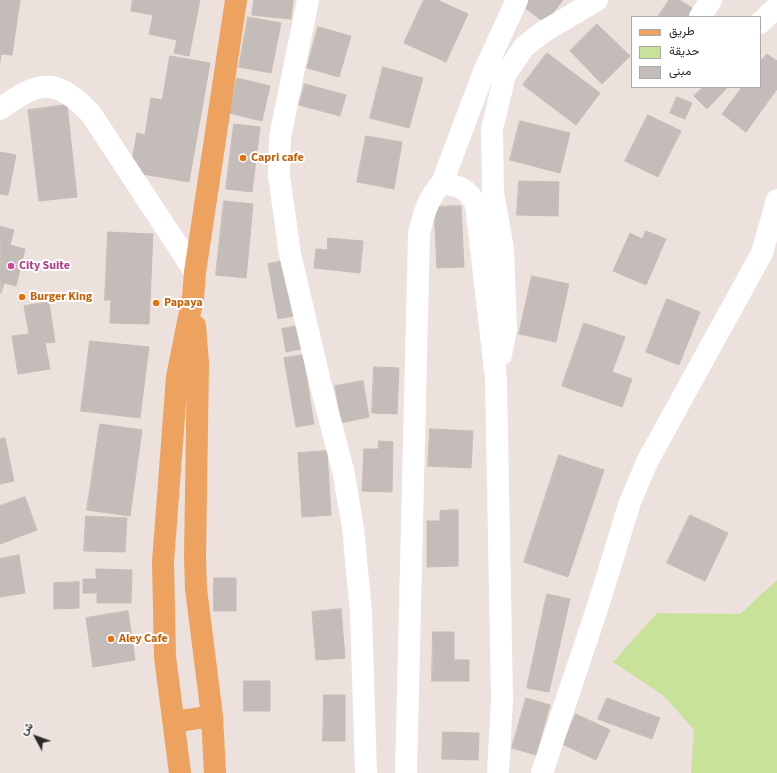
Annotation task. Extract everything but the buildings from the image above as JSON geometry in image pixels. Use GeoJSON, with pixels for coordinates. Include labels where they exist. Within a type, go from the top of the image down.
{"type":"FeatureCollection","features":[{"type":"Feature","properties":{"kind":"main road"},"geometry":{"type":"LineString","coordinates":[[180,773],[165,657],[164,562],[178,377],[193,297],[195,272],[236,0]]}},
{"type":"Feature","properties":{"kind":"main road"},"geometry":{"type":"LineString","coordinates":[[193,297],[198,363],[195,557],[196,589],[212,716],[215,773]]}},
{"type":"Feature","properties":{"kind":"main road"},"geometry":{"type":"LineString","coordinates":[[174,722],[212,716]]}},
{"type":"Feature","properties":{"kind":"street"},"geometry":{"type":"LineString","coordinates":[[308,0],[280,137],[278,176],[290,254],[320,382],[343,470],[354,528],[361,613],[366,773]]}},
{"type":"Feature","properties":{"kind":"street"},"geometry":{"type":"LineString","coordinates":[[406,773],[419,232],[427,204],[434,192],[442,184],[485,69],[517,0]]}},
{"type":"Feature","properties":{"kind":"street"},"geometry":{"type":"LineString","coordinates":[[496,379],[506,329],[503,249],[493,192],[492,129],[505,75],[524,47],[543,32],[598,0]]}},
{"type":"Feature","properties":{"kind":"street"},"geometry":{"type":"LineString","coordinates":[[701,16],[711,0]]}},
{"type":"Feature","properties":{"kind":"street"},"geometry":{"type":"LineString","coordinates":[[761,22],[777,7]]}},
{"type":"Feature","properties":{"kind":"street"},"geometry":{"type":"LineString","coordinates":[[0,109],[32,88],[45,87],[63,90],[74,97],[91,114],[195,272]]}},
{"type":"Feature","properties":{"kind":"street"},"geometry":{"type":"LineString","coordinates":[[442,184],[459,186],[472,196],[476,205],[479,220],[496,379],[502,700],[498,773]]}},
{"type":"Feature","properties":{"kind":"street"},"geometry":{"type":"LineString","coordinates":[[542,773],[598,606],[630,502],[648,460],[770,246],[777,200]]}},
{"type":"Feature","properties":{"kind":"green space"},"geometry":{"type":"Polygon","coordinates":[[[777,580],[777,773],[691,773],[694,730],[664,696],[613,662],[657,613],[740,614],[777,580]]]}},
{"type":"Feature","properties":{"kind":"place","name":"Capri cafe"},"geometry":{"type":"Point","coordinates":[243,158]}},
{"type":"Feature","properties":{"kind":"place","name":"City Suite"},"geometry":{"type":"Point","coordinates":[11,266]}},
{"type":"Feature","properties":{"kind":"place","name":"Burger King"},"geometry":{"type":"Point","coordinates":[22,297]}},
{"type":"Feature","properties":{"kind":"place","name":"Papaya"},"geometry":{"type":"Point","coordinates":[156,303]}},
{"type":"Feature","properties":{"kind":"place","name":"Aley Cafe"},"geometry":{"type":"Point","coordinates":[111,639]}}]}
